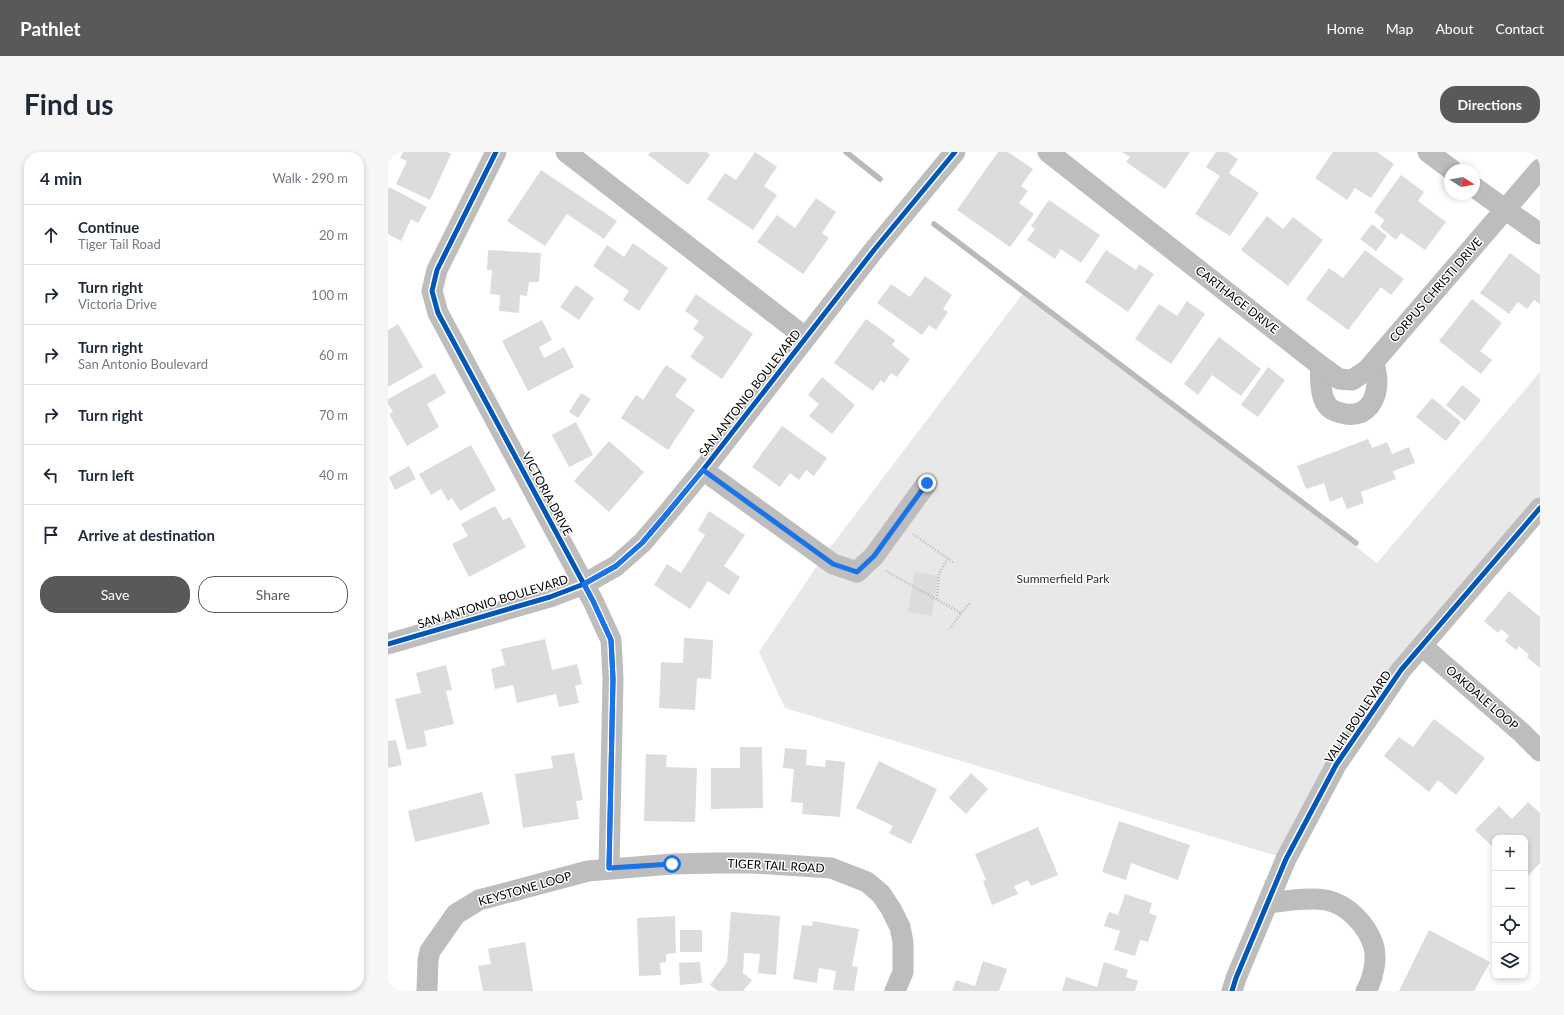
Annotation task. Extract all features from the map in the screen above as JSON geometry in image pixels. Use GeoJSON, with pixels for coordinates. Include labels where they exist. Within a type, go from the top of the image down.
{"type":"FeatureCollection","features":[{"type":"Feature","properties":{"kind":"street","name":"VICTORIA DRIVE"},"geometry":{"type":"LineString","coordinates":[[496,152],[437,270],[432,291],[438,313],[593,601],[611,640],[613,679],[609,868]]}},
{"type":"Feature","properties":{"kind":"street"},"geometry":{"type":"LineString","coordinates":[[566,152],[806,337]]}},
{"type":"Feature","properties":{"kind":"street","name":"SAN ANTONIO BOULEVARD"},"geometry":{"type":"LineString","coordinates":[[388,644],[550,597],[584,584],[616,566],[642,543],[703,470],[874,250],[955,152]]}},
{"type":"Feature","properties":{"kind":"street","name":"CARTHAGE DRIVE"},"geometry":{"type":"LineString","coordinates":[[1048,152],[1321,366]]}},
{"type":"Feature","properties":{"kind":"street"},"geometry":{"type":"LineString","coordinates":[[1428,152],[1444,164]]}},
{"type":"Feature","properties":{"kind":"street","name":"CORPUS CHRISTI DRIVE"},"geometry":{"type":"LineString","coordinates":[[1321,366],[1339,379],[1352,380],[1367,370],[1540,168]]}},
{"type":"Feature","properties":{"kind":"street"},"geometry":{"type":"LineString","coordinates":[[1480,191],[1540,234]]}},
{"type":"Feature","properties":{"kind":"street"},"geometry":{"type":"LineString","coordinates":[[1321,366],[1320,385],[1326,405],[1338,413],[1352,415],[1364,411],[1373,400],[1377,381],[1374,362]]}},
{"type":"Feature","properties":{"kind":"street"},"geometry":{"type":"LineString","coordinates":[[703,470],[833,564],[857,572],[874,556],[927,483]]}},
{"type":"Feature","properties":{"kind":"street","name":"VALHI BOULEVARD"},"geometry":{"type":"LineString","coordinates":[[1232,991],[1286,859],[1336,765],[1401,670],[1540,508]]}},
{"type":"Feature","properties":{"kind":"street","name":"OAKDALE LOOP"},"geometry":{"type":"LineString","coordinates":[[1422,646],[1521,732],[1540,751]]}},
{"type":"Feature","properties":{"kind":"street","name":"TIGER TAIL ROAD"},"geometry":{"type":"LineString","coordinates":[[609,868],[672,864],[754,863],[831,868],[867,882],[882,894],[900,927],[903,942],[902,972],[895,991]]}},
{"type":"Feature","properties":{"kind":"street","name":"KEYSTONE LOOP"},"geometry":{"type":"LineString","coordinates":[[427,991],[428,960],[430,951],[456,914],[479,900],[588,871],[609,868]]}},
{"type":"Feature","properties":{"kind":"street"},"geometry":{"type":"LineString","coordinates":[[1268,903],[1309,898],[1327,900],[1347,909],[1363,925],[1373,945],[1374,970],[1366,991]]}},
{"type":"Feature","properties":{"kind":"path"},"geometry":{"type":"LineString","coordinates":[[898,523],[954,563]]}},
{"type":"Feature","properties":{"kind":"path"},"geometry":{"type":"LineString","coordinates":[[937,599],[939,574],[948,558]]}},
{"type":"Feature","properties":{"kind":"path"},"geometry":{"type":"LineString","coordinates":[[868,561],[961,613]]}},
{"type":"Feature","properties":{"kind":"path"},"geometry":{"type":"LineString","coordinates":[[950,630],[961,613],[970,603]]}},
{"type":"Feature","properties":{"kind":"green space","name":"Summerfield Park"},"geometry":{"type":"Polygon","coordinates":[[[1024,292],[1377,563],[1540,372],[1540,506],[1447,617],[1284,858],[785,708],[759,652],[823,557],[1024,292]]]}},
{"type":"Feature","properties":{"kind":"building"},"geometry":{"type":"Polygon","coordinates":[[[403,152],[447,152],[451,154],[430,200],[396,184],[407,161],[400,158],[403,152]]]}},
{"type":"Feature","properties":{"kind":"building"},"geometry":{"type":"Polygon","coordinates":[[[651,152],[707,152],[710,155],[688,185],[648,155],[651,152]]]}},
{"type":"Feature","properties":{"kind":"building"},"geometry":{"type":"Polygon","coordinates":[[[755,152],[777,167],[764,186],[777,195],[753,230],[707,199],[725,173],[736,180],[755,152]]]}},
{"type":"Feature","properties":{"kind":"building"},"geometry":{"type":"Polygon","coordinates":[[[998,152],[1008,152],[1033,169],[1021,186],[1028,191],[1019,203],[1034,214],[1010,247],[957,210],[998,152]]]}},
{"type":"Feature","properties":{"kind":"building"},"geometry":{"type":"Polygon","coordinates":[[[1122,152],[1190,152],[1165,189],[1126,162],[1130,157],[1122,152]]]}},
{"type":"Feature","properties":{"kind":"building"},"geometry":{"type":"Polygon","coordinates":[[[1216,152],[1227,152],[1238,159],[1229,173],[1259,193],[1230,236],[1195,214],[1220,176],[1206,167],[1216,152]]]}},
{"type":"Feature","properties":{"kind":"building"},"geometry":{"type":"Polygon","coordinates":[[[1333,152],[1377,152],[1394,164],[1371,198],[1355,188],[1347,200],[1315,178],[1333,152]]]}},
{"type":"Feature","properties":{"kind":"building"},"geometry":{"type":"Polygon","coordinates":[[[541,170],[617,221],[604,239],[567,214],[545,246],[507,221],[541,170]]]}},
{"type":"Feature","properties":{"kind":"building"},"geometry":{"type":"Polygon","coordinates":[[[1401,175],[1424,192],[1418,201],[1446,222],[1425,250],[1401,233],[1396,240],[1380,227],[1384,220],[1374,212],[1401,175]]]}},
{"type":"Feature","properties":{"kind":"building"},"geometry":{"type":"Polygon","coordinates":[[[389,187],[427,207],[418,223],[411,219],[401,241],[388,234],[389,187]]]}},
{"type":"Feature","properties":{"kind":"building"},"geometry":{"type":"Polygon","coordinates":[[[816,198],[836,212],[822,233],[829,238],[803,274],[757,242],[777,215],[795,228],[816,198]]]}},
{"type":"Feature","properties":{"kind":"building"},"geometry":{"type":"Polygon","coordinates":[[[1049,200],[1100,235],[1081,263],[1061,249],[1055,259],[1027,240],[1035,229],[1031,226],[1049,200]]]}},
{"type":"Feature","properties":{"kind":"building"},"geometry":{"type":"Polygon","coordinates":[[[1267,216],[1283,229],[1293,217],[1323,240],[1288,286],[1241,250],[1267,216]]]}},
{"type":"Feature","properties":{"kind":"building"},"geometry":{"type":"Polygon","coordinates":[[[1372,224],[1387,236],[1376,251],[1360,239],[1372,224]]]}},
{"type":"Feature","properties":{"kind":"building"},"geometry":{"type":"Polygon","coordinates":[[[633,243],[668,268],[639,311],[623,300],[629,291],[593,266],[607,245],[624,257],[633,243]]]}},
{"type":"Feature","properties":{"kind":"building"},"geometry":{"type":"Polygon","coordinates":[[[488,250],[541,253],[539,282],[529,282],[527,296],[520,295],[519,313],[499,311],[500,295],[490,294],[492,270],[487,270],[488,250]]]}},
{"type":"Feature","properties":{"kind":"building"},"geometry":{"type":"Polygon","coordinates":[[[1106,250],[1136,270],[1139,264],[1154,274],[1128,312],[1085,282],[1106,250]]]}},
{"type":"Feature","properties":{"kind":"building"},"geometry":{"type":"Polygon","coordinates":[[[1365,250],[1404,279],[1391,295],[1381,287],[1348,330],[1306,299],[1329,268],[1343,278],[1365,250]]]}},
{"type":"Feature","properties":{"kind":"building"},"geometry":{"type":"Polygon","coordinates":[[[1510,253],[1540,275],[1540,304],[1534,300],[1527,309],[1518,302],[1509,314],[1480,293],[1510,253]]]}},
{"type":"Feature","properties":{"kind":"building"},"geometry":{"type":"Polygon","coordinates":[[[925,276],[952,295],[943,309],[948,312],[936,330],[929,325],[922,335],[877,303],[891,284],[910,297],[925,276]]]}},
{"type":"Feature","properties":{"kind":"building"},"geometry":{"type":"Polygon","coordinates":[[[576,285],[594,298],[579,320],[560,307],[576,285]]]}},
{"type":"Feature","properties":{"kind":"building"},"geometry":{"type":"Polygon","coordinates":[[[696,294],[753,334],[722,379],[690,357],[704,337],[693,329],[699,321],[685,311],[696,294]]]}},
{"type":"Feature","properties":{"kind":"building"},"geometry":{"type":"Polygon","coordinates":[[[1472,299],[1502,323],[1480,351],[1492,360],[1481,374],[1439,341],[1472,299]]]}},
{"type":"Feature","properties":{"kind":"building"},"geometry":{"type":"Polygon","coordinates":[[[1187,301],[1205,314],[1171,364],[1135,339],[1159,304],[1177,316],[1187,301]]]}},
{"type":"Feature","properties":{"kind":"building"},"geometry":{"type":"Polygon","coordinates":[[[866,319],[895,340],[892,345],[910,359],[897,377],[891,373],[884,383],[881,380],[873,391],[834,363],[866,319]]]}},
{"type":"Feature","properties":{"kind":"building"},"geometry":{"type":"Polygon","coordinates":[[[542,320],[552,340],[539,347],[544,358],[564,347],[574,367],[528,391],[502,341],[542,320]]]}},
{"type":"Feature","properties":{"kind":"building"},"geometry":{"type":"Polygon","coordinates":[[[398,324],[423,367],[388,387],[388,330],[398,324]]]}},
{"type":"Feature","properties":{"kind":"building"},"geometry":{"type":"Polygon","coordinates":[[[1219,337],[1261,369],[1241,396],[1212,375],[1198,395],[1184,384],[1219,337]]]}},
{"type":"Feature","properties":{"kind":"building"},"geometry":{"type":"Polygon","coordinates":[[[666,365],[687,379],[675,396],[695,410],[668,450],[621,418],[636,395],[643,400],[666,365]]]}},
{"type":"Feature","properties":{"kind":"building"},"geometry":{"type":"Polygon","coordinates":[[[1268,367],[1285,380],[1258,417],[1241,405],[1268,367]]]}},
{"type":"Feature","properties":{"kind":"building"},"geometry":{"type":"Polygon","coordinates":[[[435,373],[446,393],[427,404],[439,427],[407,446],[389,414],[393,412],[388,404],[388,399],[435,373]]]}},
{"type":"Feature","properties":{"kind":"building"},"geometry":{"type":"Polygon","coordinates":[[[822,377],[855,405],[832,434],[809,416],[819,404],[808,395],[822,377]]]}},
{"type":"Feature","properties":{"kind":"building"},"geometry":{"type":"Polygon","coordinates":[[[1462,385],[1481,400],[1465,421],[1446,405],[1462,385]]]}},
{"type":"Feature","properties":{"kind":"building"},"geometry":{"type":"Polygon","coordinates":[[[581,393],[591,399],[578,418],[569,412],[581,393]]]}},
{"type":"Feature","properties":{"kind":"building"},"geometry":{"type":"Polygon","coordinates":[[[1432,398],[1461,422],[1446,441],[1416,417],[1432,398]]]}},
{"type":"Feature","properties":{"kind":"building"},"geometry":{"type":"Polygon","coordinates":[[[576,422],[593,455],[569,467],[552,435],[576,422]]]}},
{"type":"Feature","properties":{"kind":"building"},"geometry":{"type":"Polygon","coordinates":[[[782,426],[827,458],[814,476],[806,470],[799,480],[790,473],[780,487],[752,467],[782,426]]]}},
{"type":"Feature","properties":{"kind":"building"},"geometry":{"type":"Polygon","coordinates":[[[1368,439],[1372,448],[1387,442],[1392,454],[1409,447],[1415,463],[1393,471],[1396,479],[1361,492],[1364,503],[1347,509],[1342,497],[1330,502],[1324,483],[1306,489],[1297,466],[1368,439]]]}},
{"type":"Feature","properties":{"kind":"building"},"geometry":{"type":"Polygon","coordinates":[[[609,441],[644,472],[609,512],[574,481],[609,441]]]}},
{"type":"Feature","properties":{"kind":"building"},"geometry":{"type":"Polygon","coordinates":[[[471,445],[496,490],[460,511],[452,498],[448,501],[441,489],[431,495],[419,474],[471,445]]]}},
{"type":"Feature","properties":{"kind":"building"},"geometry":{"type":"Polygon","coordinates":[[[409,466],[416,479],[395,490],[389,477],[409,466]]]}},
{"type":"Feature","properties":{"kind":"building"},"geometry":{"type":"Polygon","coordinates":[[[495,506],[503,520],[510,517],[526,547],[469,577],[452,544],[468,536],[461,524],[495,506]]]}},
{"type":"Feature","properties":{"kind":"building"},"geometry":{"type":"Polygon","coordinates":[[[709,511],[745,535],[724,566],[740,577],[729,595],[708,581],[690,609],[654,585],[667,564],[681,573],[705,535],[698,530],[709,511]]]}},
{"type":"Feature","properties":{"kind":"building"},"geometry":{"type":"Polygon","coordinates":[[[915,572],[938,576],[932,616],[908,612],[915,572]]]}},
{"type":"Feature","properties":{"kind":"building"},"geometry":{"type":"Polygon","coordinates":[[[1509,591],[1540,617],[1540,668],[1527,657],[1529,655],[1519,646],[1516,650],[1505,641],[1509,636],[1501,629],[1498,633],[1484,621],[1509,591]]]}},
{"type":"Feature","properties":{"kind":"building"},"geometry":{"type":"Polygon","coordinates":[[[684,638],[713,640],[711,679],[697,678],[695,710],[659,708],[661,662],[683,663],[684,638]]]}},
{"type":"Feature","properties":{"kind":"building"},"geometry":{"type":"Polygon","coordinates":[[[545,639],[552,670],[577,664],[582,684],[575,686],[579,703],[559,707],[556,694],[517,703],[513,685],[495,689],[491,669],[505,665],[501,649],[545,639]]]}},
{"type":"Feature","properties":{"kind":"building"},"geometry":{"type":"Polygon","coordinates":[[[446,665],[452,690],[446,691],[454,724],[424,731],[427,746],[407,750],[395,699],[421,693],[416,673],[446,665]]]}},
{"type":"Feature","properties":{"kind":"building"},"geometry":{"type":"Polygon","coordinates":[[[1434,719],[1485,758],[1456,795],[1438,780],[1429,792],[1384,756],[1399,737],[1413,747],[1434,719]]]}},
{"type":"Feature","properties":{"kind":"building"},"geometry":{"type":"Polygon","coordinates":[[[396,740],[402,765],[388,768],[388,741],[396,740]]]}},
{"type":"Feature","properties":{"kind":"building"},"geometry":{"type":"Polygon","coordinates":[[[740,747],[762,747],[763,808],[711,809],[711,768],[740,768],[740,747]]]}},
{"type":"Feature","properties":{"kind":"building"},"geometry":{"type":"Polygon","coordinates":[[[785,748],[807,750],[806,765],[825,767],[826,760],[845,762],[840,817],[802,814],[803,803],[791,802],[794,769],[783,768],[785,748]]]}},
{"type":"Feature","properties":{"kind":"building"},"geometry":{"type":"Polygon","coordinates":[[[574,753],[583,800],[576,801],[579,819],[523,828],[515,774],[553,768],[551,756],[574,753]]]}},
{"type":"Feature","properties":{"kind":"building"},"geometry":{"type":"Polygon","coordinates":[[[646,754],[667,755],[666,767],[697,768],[695,822],[644,821],[646,754]]]}},
{"type":"Feature","properties":{"kind":"building"},"geometry":{"type":"Polygon","coordinates":[[[879,761],[937,789],[911,844],[889,833],[893,826],[856,808],[879,761]]]}},
{"type":"Feature","properties":{"kind":"building"},"geometry":{"type":"Polygon","coordinates":[[[971,773],[988,789],[966,814],[949,798],[971,773]]]}},
{"type":"Feature","properties":{"kind":"building"},"geometry":{"type":"Polygon","coordinates":[[[482,792],[490,824],[415,842],[408,811],[482,792]]]}},
{"type":"Feature","properties":{"kind":"building"},"geometry":{"type":"Polygon","coordinates":[[[1528,802],[1540,813],[1540,863],[1528,876],[1528,835],[1492,835],[1492,846],[1475,830],[1499,806],[1512,819],[1528,802]]]}},
{"type":"Feature","properties":{"kind":"building"},"geometry":{"type":"Polygon","coordinates":[[[1119,821],[1190,845],[1178,880],[1131,863],[1126,880],[1102,872],[1119,821]]]}},
{"type":"Feature","properties":{"kind":"building"},"geometry":{"type":"Polygon","coordinates":[[[1038,827],[1058,875],[1031,886],[1028,880],[1014,886],[1018,894],[992,905],[983,881],[986,880],[975,854],[1038,827]]]}},
{"type":"Feature","properties":{"kind":"building"},"geometry":{"type":"Polygon","coordinates":[[[1125,894],[1152,903],[1149,913],[1157,916],[1148,942],[1140,940],[1135,956],[1114,950],[1120,931],[1104,926],[1109,912],[1118,915],[1125,894]]]}},
{"type":"Feature","properties":{"kind":"building"},"geometry":{"type":"Polygon","coordinates":[[[731,912],[780,916],[776,975],[758,973],[760,954],[744,953],[743,973],[752,980],[743,991],[718,991],[710,985],[727,962],[731,912]]]}},
{"type":"Feature","properties":{"kind":"building"},"geometry":{"type":"Polygon","coordinates":[[[675,916],[676,953],[666,954],[666,962],[660,963],[661,975],[639,976],[637,918],[675,916]]]}},
{"type":"Feature","properties":{"kind":"building"},"geometry":{"type":"Polygon","coordinates":[[[813,921],[859,929],[852,966],[858,967],[854,991],[833,990],[836,971],[819,968],[817,983],[793,979],[802,925],[812,926],[813,921]]]}},
{"type":"Feature","properties":{"kind":"building"},"geometry":{"type":"Polygon","coordinates":[[[680,930],[702,930],[702,952],[680,952],[680,930]]]}},
{"type":"Feature","properties":{"kind":"building"},"geometry":{"type":"Polygon","coordinates":[[[1429,930],[1490,962],[1474,991],[1399,991],[1429,930]]]}},
{"type":"Feature","properties":{"kind":"building"},"geometry":{"type":"Polygon","coordinates":[[[525,942],[533,991],[483,991],[478,966],[491,964],[488,949],[525,942]]]}},
{"type":"Feature","properties":{"kind":"building"},"geometry":{"type":"Polygon","coordinates":[[[983,961],[1007,969],[999,991],[952,991],[956,980],[975,986],[983,961]]]}},
{"type":"Feature","properties":{"kind":"building"},"geometry":{"type":"Polygon","coordinates":[[[700,962],[702,983],[680,985],[679,963],[700,962]]]}},
{"type":"Feature","properties":{"kind":"building"},"geometry":{"type":"Polygon","coordinates":[[[1104,962],[1128,970],[1126,977],[1138,981],[1135,991],[1062,991],[1066,977],[1097,987],[1104,962]]]}},
{"type":"Feature","properties":{"kind":"waterway"},"geometry":{"type":"LineString","coordinates":[[846,152],[880,179]]}},
{"type":"Feature","properties":{"kind":"waterway"},"geometry":{"type":"LineString","coordinates":[[934,224],[1356,543]]}},
{"type":"Feature","properties":{"kind":"cycle path"},"geometry":{"type":"LineString","coordinates":[[496,152],[437,270],[432,291],[438,313],[593,601],[611,640],[613,679],[609,868]]}},
{"type":"Feature","properties":{"kind":"cycle path"},"geometry":{"type":"LineString","coordinates":[[388,644],[550,597],[584,584],[616,566],[642,543],[703,470],[874,250],[955,152]]}},
{"type":"Feature","properties":{"kind":"cycle path"},"geometry":{"type":"LineString","coordinates":[[1232,991],[1236,978],[1286,859],[1336,765],[1401,670],[1540,508]]}},
{"type":"Feature","properties":{"kind":"route"},"geometry":{"type":"LineString","coordinates":[[672,864],[609,868],[613,679],[611,640],[584,584],[616,566],[642,543],[703,470],[833,564],[857,572],[874,556],[927,483]]}}]}
